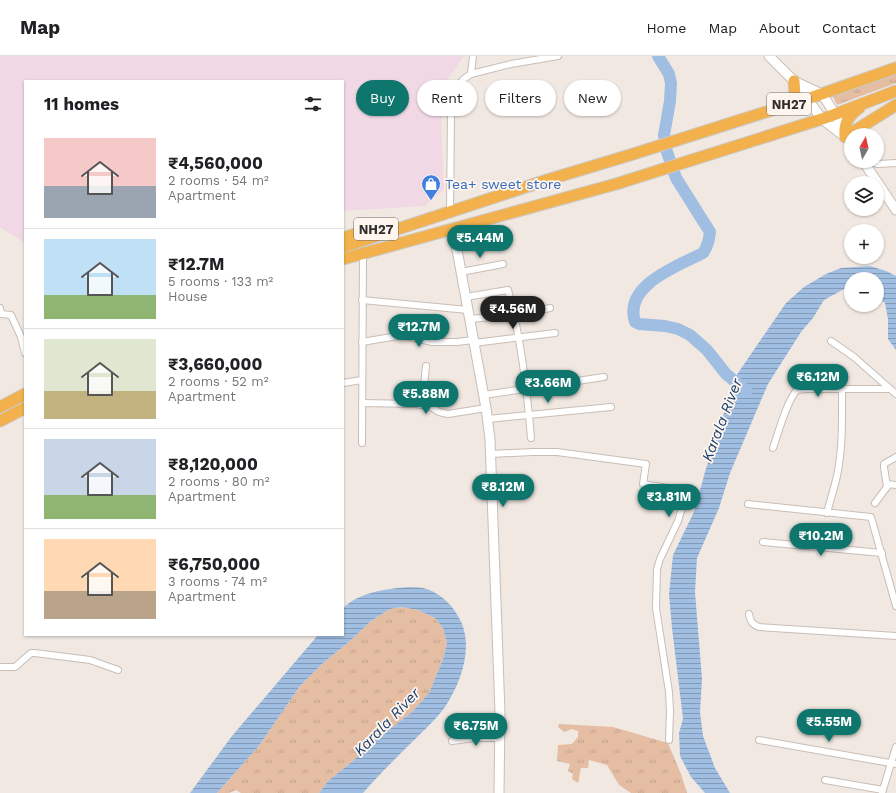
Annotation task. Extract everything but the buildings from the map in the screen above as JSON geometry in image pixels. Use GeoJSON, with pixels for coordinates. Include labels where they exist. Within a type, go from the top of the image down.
{"type":"FeatureCollection","features":[{"type":"Feature","properties":{"kind":"highway","name":"NH27"},"geometry":{"type":"LineString","coordinates":[[344,247],[547,180],[822,94],[896,68]]}},
{"type":"Feature","properties":{"kind":"highway"},"geometry":{"type":"LineString","coordinates":[[790,104],[795,96],[794,80]]}},
{"type":"Feature","properties":{"kind":"highway","name":"NH27"},"geometry":{"type":"LineString","coordinates":[[344,259],[636,178],[822,119],[896,91]]}},
{"type":"Feature","properties":{"kind":"highway"},"geometry":{"type":"LineString","coordinates":[[845,128],[848,119],[853,113],[868,102]]}},
{"type":"Feature","properties":{"kind":"highway"},"geometry":{"type":"LineString","coordinates":[[865,128],[896,105]]}},
{"type":"Feature","properties":{"kind":"highway"},"geometry":{"type":"LineString","coordinates":[[450,212],[453,228]]}},
{"type":"Feature","properties":{"kind":"highway","name":"NH27"},"geometry":{"type":"LineString","coordinates":[[344,238],[371,229],[410,225]]}},
{"type":"Feature","properties":{"kind":"highway"},"geometry":{"type":"LineString","coordinates":[[0,407],[24,395]]}},
{"type":"Feature","properties":{"kind":"highway"},"geometry":{"type":"LineString","coordinates":[[0,421],[24,409]]}},
{"type":"Feature","properties":{"kind":"street"},"geometry":{"type":"LineString","coordinates":[[472,74],[473,56]]}},
{"type":"Feature","properties":{"kind":"street"},"geometry":{"type":"LineString","coordinates":[[450,212],[451,112],[454,98],[461,80],[472,74],[511,64],[558,56]]}},
{"type":"Feature","properties":{"kind":"street"},"geometry":{"type":"LineString","coordinates":[[769,56],[794,80],[806,99],[822,119],[844,138]]}},
{"type":"Feature","properties":{"kind":"street"},"geometry":{"type":"LineString","coordinates":[[794,80],[822,94],[835,114],[844,133]]}},
{"type":"Feature","properties":{"kind":"street"},"geometry":{"type":"LineString","coordinates":[[884,164],[896,163]]}},
{"type":"Feature","properties":{"kind":"street"},"geometry":{"type":"LineString","coordinates":[[868,168],[873,176]]}},
{"type":"Feature","properties":{"kind":"street"},"geometry":{"type":"LineString","coordinates":[[873,176],[876,168]]}},
{"type":"Feature","properties":{"kind":"street"},"geometry":{"type":"LineString","coordinates":[[884,192],[896,210]]}},
{"type":"Feature","properties":{"kind":"street"},"geometry":{"type":"LineString","coordinates":[[453,228],[484,395],[491,454],[500,738],[499,793]]}},
{"type":"Feature","properties":{"kind":"street"},"geometry":{"type":"LineString","coordinates":[[362,443],[363,253]]}},
{"type":"Feature","properties":{"kind":"street"},"geometry":{"type":"LineString","coordinates":[[461,272],[503,264]]}},
{"type":"Feature","properties":{"kind":"street"},"geometry":{"type":"LineString","coordinates":[[466,297],[508,290],[515,315],[527,389],[531,438]]}},
{"type":"Feature","properties":{"kind":"street"},"geometry":{"type":"LineString","coordinates":[[362,300],[469,314],[515,315],[550,308]]}},
{"type":"Feature","properties":{"kind":"street"},"geometry":{"type":"LineString","coordinates":[[0,308],[1,314],[11,315],[21,337],[24,349]]}},
{"type":"Feature","properties":{"kind":"street"},"geometry":{"type":"LineString","coordinates":[[362,342],[402,335],[432,342],[457,342],[519,338],[555,333]]}},
{"type":"Feature","properties":{"kind":"street"},"geometry":{"type":"LineString","coordinates":[[831,341],[854,357],[896,394]]}},
{"type":"Feature","properties":{"kind":"street"},"geometry":{"type":"LineString","coordinates":[[422,405],[426,366]]}},
{"type":"Feature","properties":{"kind":"street"},"geometry":{"type":"LineString","coordinates":[[484,395],[604,377]]}},
{"type":"Feature","properties":{"kind":"street"},"geometry":{"type":"LineString","coordinates":[[344,383],[362,380]]}},
{"type":"Feature","properties":{"kind":"street"},"geometry":{"type":"LineString","coordinates":[[827,513],[837,476],[840,454],[842,432],[842,388]]}},
{"type":"Feature","properties":{"kind":"street"},"geometry":{"type":"LineString","coordinates":[[774,448],[795,392],[800,389],[890,389]]}},
{"type":"Feature","properties":{"kind":"street"},"geometry":{"type":"LineString","coordinates":[[362,403],[422,405],[429,406],[443,413],[486,408]]}},
{"type":"Feature","properties":{"kind":"street"},"geometry":{"type":"LineString","coordinates":[[488,419],[611,407]]}},
{"type":"Feature","properties":{"kind":"street"},"geometry":{"type":"LineString","coordinates":[[491,454],[557,452],[646,464],[643,484],[687,491],[678,521],[658,564],[656,608],[670,712],[669,740]]}},
{"type":"Feature","properties":{"kind":"street"},"geometry":{"type":"LineString","coordinates":[[875,503],[886,490],[887,484],[884,465],[896,457]]}},
{"type":"Feature","properties":{"kind":"street"},"geometry":{"type":"LineString","coordinates":[[887,484],[896,485]]}},
{"type":"Feature","properties":{"kind":"street"},"geometry":{"type":"LineString","coordinates":[[748,504],[871,517],[896,606]]}},
{"type":"Feature","properties":{"kind":"street"},"geometry":{"type":"LineString","coordinates":[[763,542],[882,553]]}},
{"type":"Feature","properties":{"kind":"street"},"geometry":{"type":"LineString","coordinates":[[749,614],[752,623],[759,627],[896,636]]}},
{"type":"Feature","properties":{"kind":"street"},"geometry":{"type":"LineString","coordinates":[[0,667],[15,667],[30,653],[35,653],[90,660],[118,670]]}},
{"type":"Feature","properties":{"kind":"street"},"geometry":{"type":"LineString","coordinates":[[452,740],[500,738]]}},
{"type":"Feature","properties":{"kind":"street"},"geometry":{"type":"LineString","coordinates":[[759,740],[894,763]]}},
{"type":"Feature","properties":{"kind":"street"},"geometry":{"type":"LineString","coordinates":[[825,780],[883,792],[894,763],[896,748]]}},
{"type":"Feature","properties":{"kind":"shaded area"},"geometry":{"type":"Polygon","coordinates":[[[0,56],[464,56],[448,80],[417,80],[417,116],[442,116],[444,189],[425,206],[344,211],[344,80],[24,80],[24,242],[0,227],[0,56]]]}},
{"type":"Feature","properties":{"kind":"green space"},"geometry":{"type":"Polygon","coordinates":[[[896,71],[896,83],[837,105],[832,95],[896,71]]]}},
{"type":"Feature","properties":{"kind":"green space"},"geometry":{"type":"Polygon","coordinates":[[[401,607],[418,610],[435,618],[443,628],[447,643],[443,659],[429,693],[412,712],[364,749],[353,761],[328,781],[319,793],[241,793],[236,790],[229,793],[217,793],[258,747],[300,686],[322,664],[371,621],[390,609],[401,607]]]}},
{"type":"Feature","properties":{"kind":"green space"},"geometry":{"type":"Polygon","coordinates":[[[559,724],[613,727],[668,743],[687,793],[631,793],[619,785],[607,765],[589,760],[588,768],[581,768],[578,783],[572,779],[573,774],[568,771],[570,764],[557,761],[558,745],[572,744],[578,737],[578,731],[571,729],[564,732],[558,727],[559,724]]]}},
{"type":"Feature","properties":{"kind":"water","name":"Karala River"},"geometry":{"type":"Polygon","coordinates":[[[870,266],[896,276],[896,350],[888,339],[888,319],[884,302],[884,272],[844,272],[844,289],[824,300],[813,318],[801,332],[768,384],[730,473],[719,508],[697,558],[695,592],[702,679],[700,712],[703,736],[715,768],[730,793],[705,793],[691,777],[680,756],[679,733],[683,719],[669,594],[673,555],[694,512],[705,472],[736,376],[786,303],[804,287],[826,274],[841,268],[870,266]]]}},
{"type":"Feature","properties":{"kind":"water"},"geometry":{"type":"Polygon","coordinates":[[[417,587],[433,592],[448,602],[458,616],[463,627],[466,638],[466,650],[461,674],[451,697],[432,723],[363,793],[319,793],[328,781],[353,761],[364,749],[412,712],[429,693],[443,659],[447,643],[443,628],[435,618],[418,610],[401,607],[390,609],[371,621],[322,664],[300,686],[258,747],[217,793],[190,793],[232,736],[317,636],[344,636],[344,607],[357,598],[374,592],[417,587]]]}},
{"type":"Feature","properties":{"kind":"waterway","name":"Karala River"},"geometry":{"type":"LineString","coordinates":[[658,56],[669,74],[671,83],[670,101],[664,135],[666,149],[676,178],[710,232],[708,243],[703,253],[655,278],[645,287],[637,297],[633,309],[635,322],[639,324],[665,326],[678,329],[690,335],[707,350],[726,374],[747,391]]}},
{"type":"Feature","properties":{"kind":"place","name":"Tea+ sweet store"},"geometry":{"type":"Point","coordinates":[431,201]}}]}
